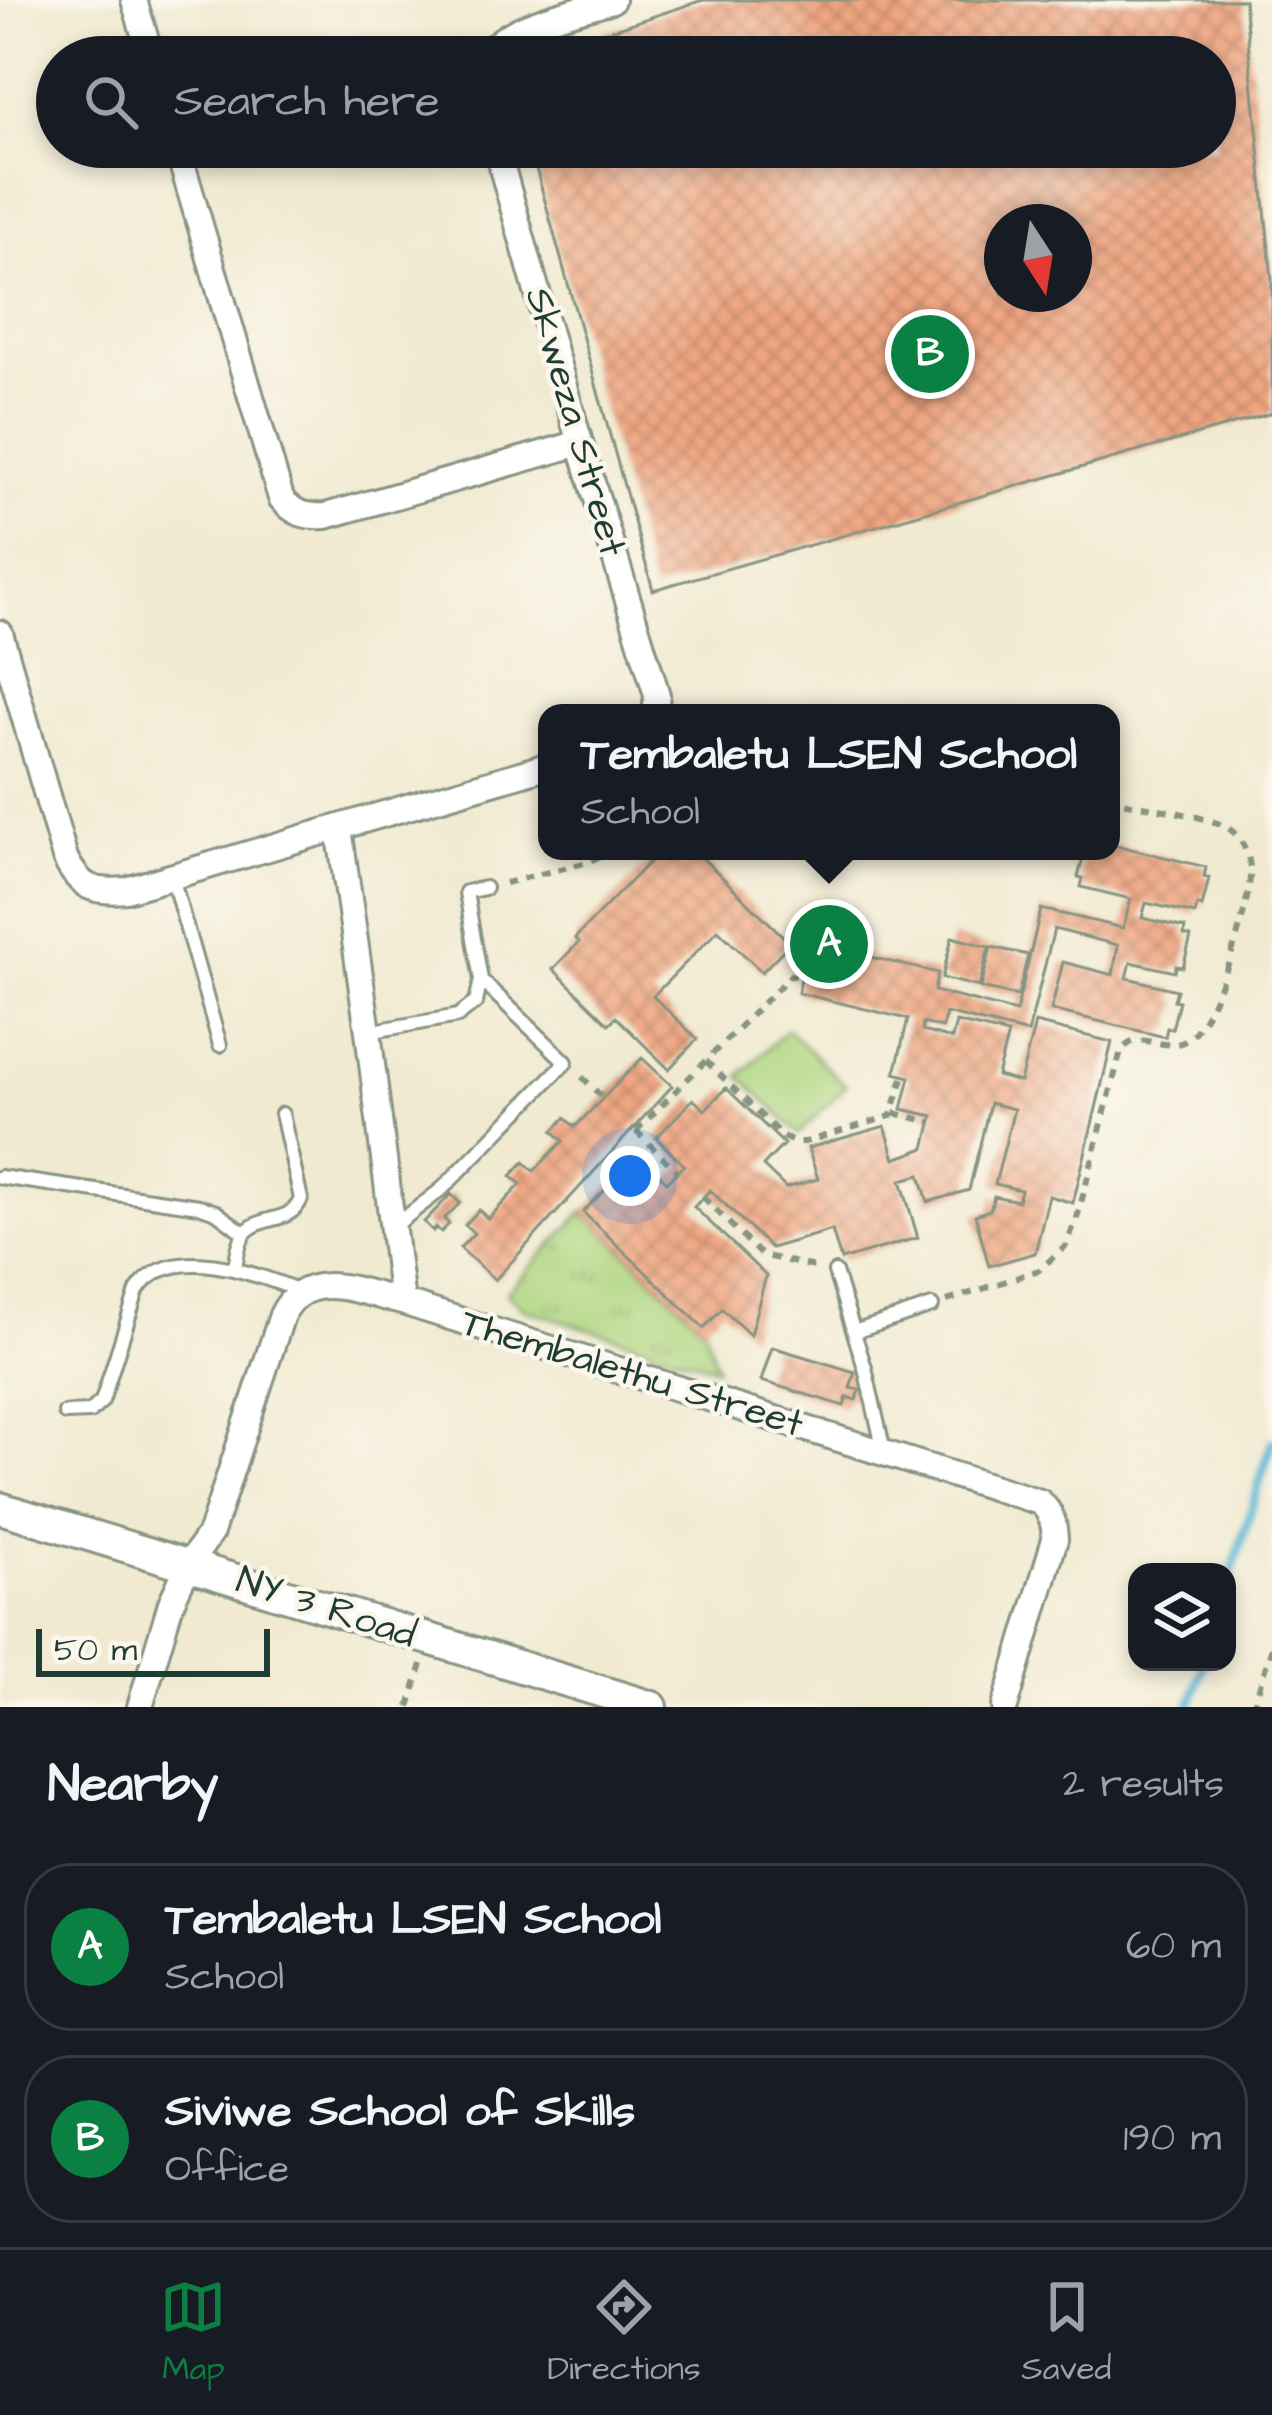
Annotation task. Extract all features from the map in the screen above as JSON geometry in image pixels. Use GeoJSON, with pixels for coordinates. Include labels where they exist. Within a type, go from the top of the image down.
{"type":"FeatureCollection","features":[{"type":"Feature","properties":{"kind":"street"},"geometry":{"type":"LineString","coordinates":[[134,0],[145,36]]}},
{"type":"Feature","properties":{"kind":"street"},"geometry":{"type":"LineString","coordinates":[[506,36],[612,0]]}},
{"type":"Feature","properties":{"kind":"street"},"geometry":{"type":"LineString","coordinates":[[183,168],[281,498],[290,508],[313,517],[326,516],[580,443]]}},
{"type":"Feature","properties":{"kind":"street","name":"Skweza Street"},"geometry":{"type":"LineString","coordinates":[[502,168],[656,704]]}},
{"type":"Feature","properties":{"kind":"street"},"geometry":{"type":"LineString","coordinates":[[0,633],[65,858],[75,877],[107,892],[538,769]]}},
{"type":"Feature","properties":{"kind":"street"},"geometry":{"type":"LineString","coordinates":[[339,827],[402,1302]]}},
{"type":"Feature","properties":{"kind":"street","name":"Thembalethu Street"},"geometry":{"type":"LineString","coordinates":[[302,1291],[331,1286],[402,1302],[1030,1497],[1048,1510],[1055,1539],[1005,1707]]}},
{"type":"Feature","properties":{"kind":"street"},"geometry":{"type":"LineString","coordinates":[[140,1707],[171,1603],[189,1564],[209,1539],[282,1315],[302,1291]]}},
{"type":"Feature","properties":{"kind":"street","name":"NY 3 Road"},"geometry":{"type":"LineString","coordinates":[[2,1514],[189,1564],[652,1707]]}},
{"type":"Feature","properties":{"kind":"lane"},"geometry":{"type":"LineString","coordinates":[[172,877],[220,1046]]}},
{"type":"Feature","properties":{"kind":"lane"},"geometry":{"type":"LineString","coordinates":[[368,1032],[458,1016],[476,1002],[481,980],[466,892],[485,888]]}},
{"type":"Feature","properties":{"kind":"lane"},"geometry":{"type":"LineString","coordinates":[[392,1228],[442,1190],[566,1062],[481,980]]}},
{"type":"Feature","properties":{"kind":"lane"},"geometry":{"type":"LineString","coordinates":[[235,1268],[249,1229],[291,1214],[299,1206],[282,1114]]}},
{"type":"Feature","properties":{"kind":"lane"},"geometry":{"type":"LineString","coordinates":[[0,1177],[199,1206],[216,1212],[244,1234]]}},
{"type":"Feature","properties":{"kind":"lane"},"geometry":{"type":"LineString","coordinates":[[65,1413],[90,1412],[102,1401],[145,1279],[167,1268],[198,1265],[235,1268],[302,1291]]}},
{"type":"Feature","properties":{"kind":"lane"},"geometry":{"type":"LineString","coordinates":[[836,1272],[884,1452]]}},
{"type":"Feature","properties":{"kind":"lane"},"geometry":{"type":"LineString","coordinates":[[854,1332],[932,1306]]}},
{"type":"Feature","properties":{"kind":"path"},"geometry":{"type":"LineString","coordinates":[[932,1306],[1039,1270],[1059,1255],[1077,1218],[1121,1051],[1138,1039],[1172,1045],[1186,1041],[1210,1010],[1228,968],[1250,878],[1243,844],[1227,828],[1120,802]]}},
{"type":"Feature","properties":{"kind":"path"},"geometry":{"type":"LineString","coordinates":[[485,888],[592,860]]}},
{"type":"Feature","properties":{"kind":"path"},"geometry":{"type":"LineString","coordinates":[[677,1172],[635,1130],[790,975],[801,978]]}},
{"type":"Feature","properties":{"kind":"path"},"geometry":{"type":"LineString","coordinates":[[706,1060],[783,1137],[794,1142],[885,1119],[894,1112],[904,1075]]}},
{"type":"Feature","properties":{"kind":"path"},"geometry":{"type":"LineString","coordinates":[[566,1062],[603,1098]]}},
{"type":"Feature","properties":{"kind":"path"},"geometry":{"type":"LineString","coordinates":[[894,1112],[932,1122]]}},
{"type":"Feature","properties":{"kind":"path"},"geometry":{"type":"LineString","coordinates":[[703,1197],[760,1255],[836,1272]]}},
{"type":"Feature","properties":{"kind":"path"},"geometry":{"type":"LineString","coordinates":[[1253,1707],[1272,1647]]}},
{"type":"Feature","properties":{"kind":"path"},"geometry":{"type":"LineString","coordinates":[[409,1707],[422,1664]]}},
{"type":"Feature","properties":{"kind":"green space"},"geometry":{"type":"Polygon","coordinates":[[[787,1029],[846,1086],[799,1134],[740,1076],[787,1029]]]}},
{"type":"Feature","properties":{"kind":"green space"},"geometry":{"type":"Polygon","coordinates":[[[583,1212],[704,1328],[717,1368],[524,1309],[506,1293],[583,1212]]]}},
{"type":"Feature","properties":{"kind":"building"},"geometry":{"type":"Polygon","coordinates":[[[703,0],[1244,0],[1272,279],[1272,413],[653,590],[536,168],[1236,168],[1236,36],[593,36],[703,0]]]}},
{"type":"Feature","properties":{"kind":"building"},"geometry":{"type":"Polygon","coordinates":[[[1120,846],[1206,867],[1204,877],[1209,878],[1202,907],[1197,905],[1195,914],[1146,903],[1142,918],[1185,928],[1184,935],[1191,937],[1183,967],[1176,966],[1175,972],[1131,962],[1127,978],[1177,990],[1172,1029],[1167,1028],[1165,1037],[1051,1010],[1063,962],[1113,975],[1118,945],[1054,929],[1028,1033],[946,1013],[942,1028],[923,1023],[922,1031],[952,1039],[956,1022],[1008,1034],[997,1076],[1020,1082],[1035,1023],[1112,1042],[1073,1203],[1049,1196],[1035,1253],[989,1266],[975,1215],[990,1210],[994,1196],[1018,1201],[1021,1190],[995,1184],[1014,1109],[990,1103],[969,1190],[928,1202],[920,1175],[901,1180],[918,1238],[841,1260],[832,1230],[771,1248],[710,1190],[694,1207],[766,1276],[750,1335],[722,1309],[704,1328],[583,1212],[639,1155],[667,1182],[684,1165],[656,1138],[693,1099],[705,1110],[726,1088],[784,1144],[763,1166],[786,1188],[818,1179],[808,1148],[885,1126],[895,1159],[925,1148],[933,1116],[902,1109],[910,1077],[895,1073],[908,1019],[798,993],[804,966],[810,968],[816,944],[938,973],[934,991],[1016,1012],[1041,909],[1123,928],[1131,899],[1081,887],[1083,878],[1078,877],[1083,860],[1120,860],[1120,846]]]}},
{"type":"Feature","properties":{"kind":"building"},"geometry":{"type":"Polygon","coordinates":[[[651,860],[704,860],[790,943],[762,972],[718,930],[653,996],[697,1039],[669,1069],[616,1017],[609,1024],[553,969],[579,942],[575,938],[651,860]]]}},
{"type":"Feature","properties":{"kind":"building"},"geometry":{"type":"Polygon","coordinates":[[[952,937],[989,947],[979,987],[942,978],[952,937]]]}},
{"type":"Feature","properties":{"kind":"building"},"geometry":{"type":"Polygon","coordinates":[[[991,947],[1028,955],[1018,996],[981,988],[991,947]]]}},
{"type":"Feature","properties":{"kind":"building"},"geometry":{"type":"Polygon","coordinates":[[[642,1058],[672,1086],[495,1280],[460,1248],[474,1233],[465,1225],[479,1210],[488,1219],[521,1184],[511,1176],[524,1162],[534,1171],[563,1141],[553,1131],[565,1118],[575,1127],[642,1058]]]}},
{"type":"Feature","properties":{"kind":"building"},"geometry":{"type":"Polygon","coordinates":[[[451,1194],[460,1203],[444,1219],[449,1224],[441,1232],[436,1227],[433,1231],[424,1222],[451,1194]]]}},
{"type":"Feature","properties":{"kind":"building"},"geometry":{"type":"Polygon","coordinates":[[[772,1347],[855,1372],[850,1388],[860,1390],[856,1400],[847,1397],[844,1406],[761,1381],[772,1347]]]}},
{"type":"Feature","properties":{"kind":"waterway"},"geometry":{"type":"LineString","coordinates":[[1235,1563],[1272,1442]]}},
{"type":"Feature","properties":{"kind":"waterway"},"geometry":{"type":"LineString","coordinates":[[1190,1707],[1201,1671]]}},
{"type":"Feature","properties":{"kind":"place","name":"Siviwe School of Skills"},"geometry":{"type":"Point","coordinates":[930,354]}},
{"type":"Feature","properties":{"kind":"place","name":"Tembaletu LSEN School"},"geometry":{"type":"Point","coordinates":[829,944]}}]}
